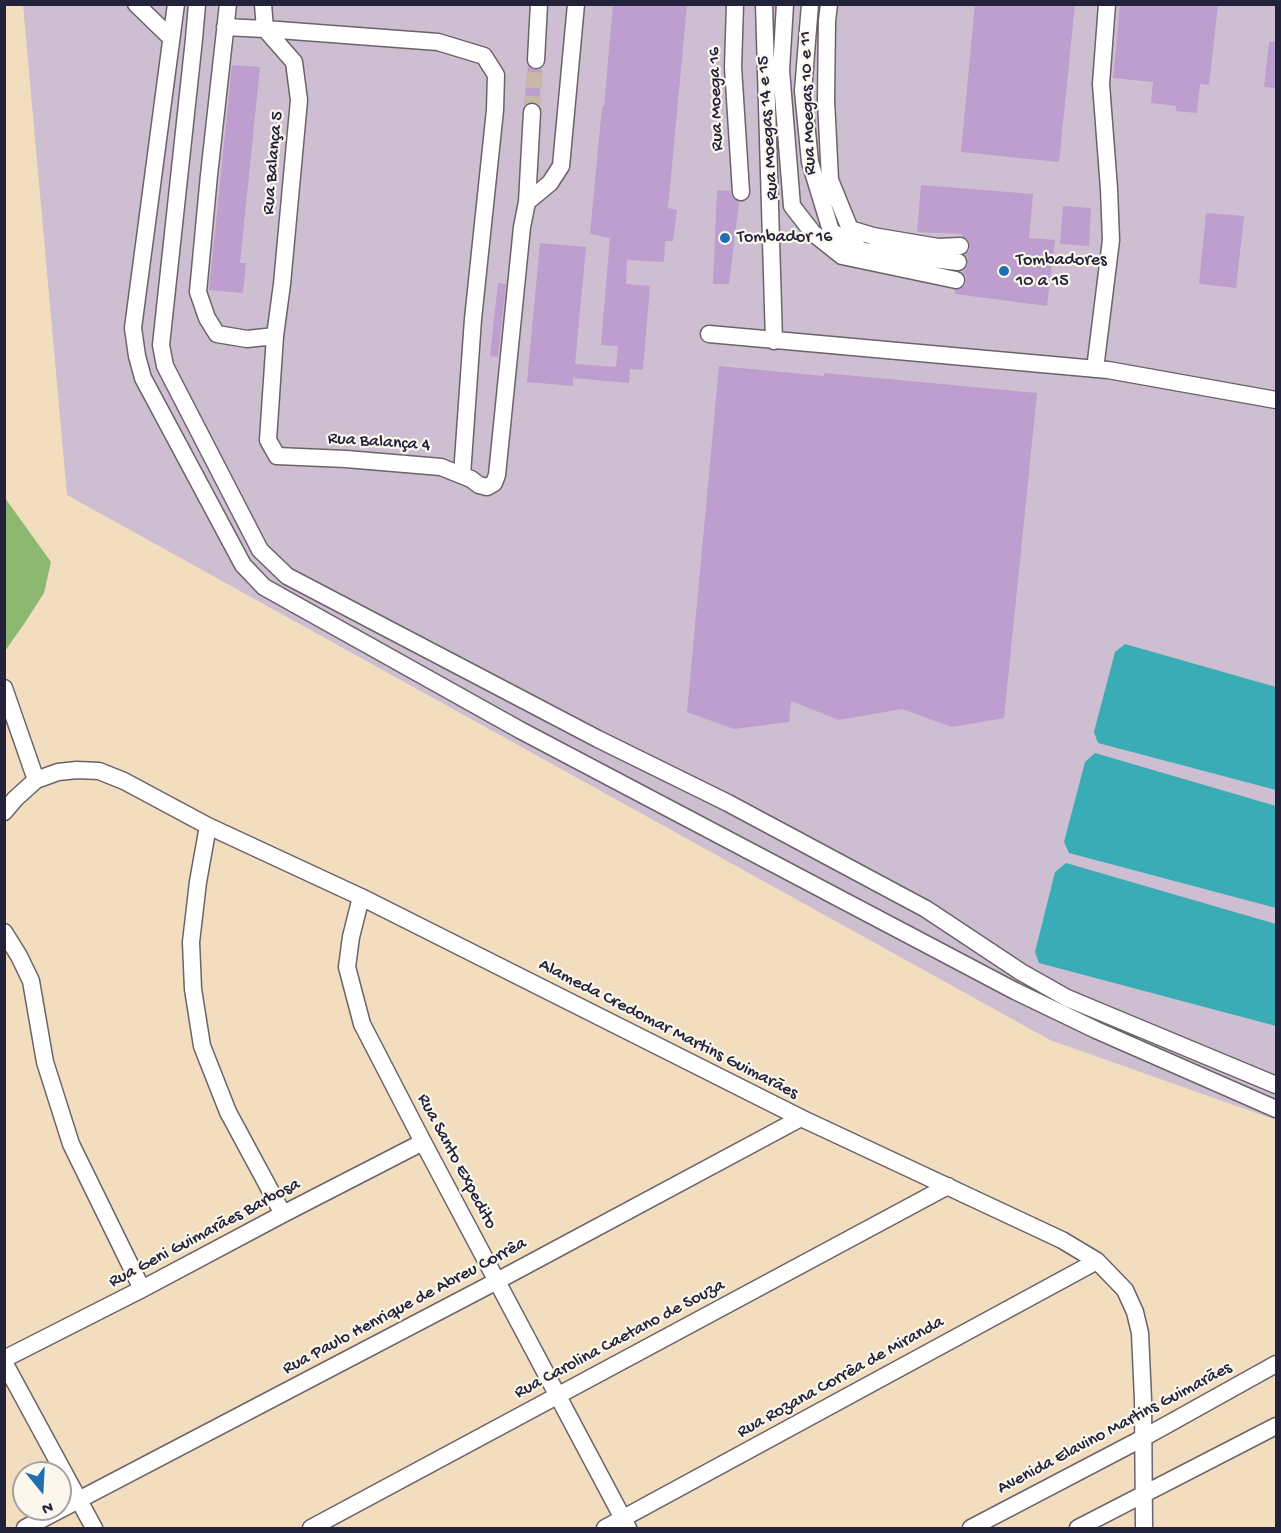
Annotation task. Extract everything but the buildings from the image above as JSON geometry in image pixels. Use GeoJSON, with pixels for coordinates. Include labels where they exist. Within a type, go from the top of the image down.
{"type":"FeatureCollection","features":[{"type":"Feature","properties":{"kind":"street"},"geometry":{"type":"LineString","coordinates":[[136,4],[171,38]]}},
{"type":"Feature","properties":{"kind":"street"},"geometry":{"type":"LineString","coordinates":[[176,4],[134,328],[137,356],[143,378],[243,565],[264,587],[520,730],[1015,991],[1096,1030],[1276,1109]]}},
{"type":"Feature","properties":{"kind":"street"},"geometry":{"type":"LineString","coordinates":[[197,4],[161,345],[165,366],[260,550],[287,576],[598,739],[728,803],[926,909],[1021,972],[1067,998],[1276,1085]]}},
{"type":"Feature","properties":{"kind":"street"},"geometry":{"type":"LineString","coordinates":[[228,4],[208,175],[198,292],[207,318],[217,334],[247,339],[275,336]]}},
{"type":"Feature","properties":{"kind":"street"},"geometry":{"type":"LineString","coordinates":[[263,4],[265,29]]}},
{"type":"Feature","properties":{"kind":"street"},"geometry":{"type":"LineString","coordinates":[[536,60],[539,4]]}},
{"type":"Feature","properties":{"kind":"street"},"geometry":{"type":"LineString","coordinates":[[526,202],[550,183],[561,166],[576,4]]}},
{"type":"Feature","properties":{"kind":"street","name":"Rua Moega 16"},"geometry":{"type":"LineString","coordinates":[[735,4],[733,67],[741,192]]}},
{"type":"Feature","properties":{"kind":"street"},"geometry":{"type":"LineString","coordinates":[[764,4],[774,340]]}},
{"type":"Feature","properties":{"kind":"street","name":"Rua Moegas 14 e 15"},"geometry":{"type":"LineString","coordinates":[[785,4],[781,70],[792,206],[813,232],[842,256],[956,280]]}},
{"type":"Feature","properties":{"kind":"street","name":"Rua Moegas 10 e 11"},"geometry":{"type":"LineString","coordinates":[[810,4],[803,91],[810,162],[831,231],[863,251],[959,254],[850,229],[830,180],[826,100],[829,4]]}},
{"type":"Feature","properties":{"kind":"street"},"geometry":{"type":"LineString","coordinates":[[1095,369],[1111,240],[1110,189],[1101,84],[1107,4]]}},
{"type":"Feature","properties":{"kind":"street"},"geometry":{"type":"LineString","coordinates":[[225,27],[438,42],[484,56],[496,75],[495,110],[473,319],[462,476]]}},
{"type":"Feature","properties":{"kind":"street","name":"Rua Balança 5"},"geometry":{"type":"LineString","coordinates":[[265,29],[294,62],[300,100],[275,336]]}},
{"type":"Feature","properties":{"kind":"street"},"geometry":{"type":"LineString","coordinates":[[526,202],[532,112]]}},
{"type":"Feature","properties":{"kind":"street","name":"Rua Balança 4"},"geometry":{"type":"LineString","coordinates":[[275,336],[268,440],[277,456],[441,467],[487,487],[494,483],[497,474],[526,202]]}},
{"type":"Feature","properties":{"kind":"street"},"geometry":{"type":"LineString","coordinates":[[709,334],[1095,369],[1276,400]]}},
{"type":"Feature","properties":{"kind":"street"},"geometry":{"type":"LineString","coordinates":[[4,688],[36,780]]}},
{"type":"Feature","properties":{"kind":"street","name":"Alameda Credomar Martins Guimarães"},"geometry":{"type":"LineString","coordinates":[[4,812],[15,798],[36,780],[58,772],[99,771],[124,781],[208,826],[362,897],[801,1118],[1062,1240],[1097,1261],[1125,1290],[1135,1312],[1140,1333],[1144,1528]]}},
{"type":"Feature","properties":{"kind":"street"},"geometry":{"type":"LineString","coordinates":[[208,826],[191,942],[193,989],[202,1046],[228,1112],[283,1214]]}},
{"type":"Feature","properties":{"kind":"street","name":"Rua Santo Expedito"},"geometry":{"type":"LineString","coordinates":[[362,897],[351,937],[347,967],[362,1024],[626,1524]]}},
{"type":"Feature","properties":{"kind":"street"},"geometry":{"type":"LineString","coordinates":[[4,932],[31,981],[45,1062],[71,1144],[142,1289]]}},
{"type":"Feature","properties":{"kind":"street","name":"Rua Paulo Henrique de Abreu Corrêa"},"geometry":{"type":"LineString","coordinates":[[25,1528],[497,1281],[801,1118]]}},
{"type":"Feature","properties":{"kind":"street","name":"Rua Geni Guimarães Barbosa"},"geometry":{"type":"LineString","coordinates":[[4,1360],[423,1143]]}},
{"type":"Feature","properties":{"kind":"street","name":"Rua Carolina Caetano de Souza"},"geometry":{"type":"LineString","coordinates":[[311,1528],[948,1186]]}},
{"type":"Feature","properties":{"kind":"street","name":"Rua Rozana Corrêa de Miranda"},"geometry":{"type":"LineString","coordinates":[[605,1528],[626,1524],[1097,1261]]}},
{"type":"Feature","properties":{"kind":"street"},"geometry":{"type":"LineString","coordinates":[[4,1360],[94,1528]]}},
{"type":"Feature","properties":{"kind":"street","name":"Avenida Elavino Martins Guimarães"},"geometry":{"type":"LineString","coordinates":[[972,1528],[1143,1438],[1276,1364]]}},
{"type":"Feature","properties":{"kind":"street"},"geometry":{"type":"LineString","coordinates":[[1078,1528],[1276,1426]]}},
{"type":"Feature","properties":{"kind":"shaded area"},"geometry":{"type":"Polygon","coordinates":[[[23,5],[1276,5],[1276,1120],[1050,1040],[67,495],[23,5]]]}},
{"type":"Feature","properties":{"kind":"green space"},"geometry":{"type":"Polygon","coordinates":[[[5,498],[51,562],[44,593],[5,651],[5,498]]]}},
{"type":"Feature","properties":{"kind":"water"},"geometry":{"type":"Polygon","coordinates":[[[1125,644],[1276,687],[1276,790],[1098,743],[1094,732],[1115,652],[1125,644]]]}},
{"type":"Feature","properties":{"kind":"water"},"geometry":{"type":"Polygon","coordinates":[[[1095,753],[1276,806],[1276,908],[1069,853],[1064,842],[1085,762],[1095,753]]]}},
{"type":"Feature","properties":{"kind":"water"},"geometry":{"type":"Polygon","coordinates":[[[1066,863],[1276,924],[1276,1026],[1039,963],[1035,952],[1055,872],[1066,863]]]}},
{"type":"Feature","properties":{"kind":"tunnel"},"geometry":{"type":"LineString","coordinates":[[532,112],[536,60]]}},
{"type":"Feature","properties":{"kind":"place","name":"Tombador 16"},"geometry":{"type":"Point","coordinates":[725,238]}},
{"type":"Feature","properties":{"kind":"place","name":"Tombadores 10 a 15"},"geometry":{"type":"Point","coordinates":[1004,271]}}]}
